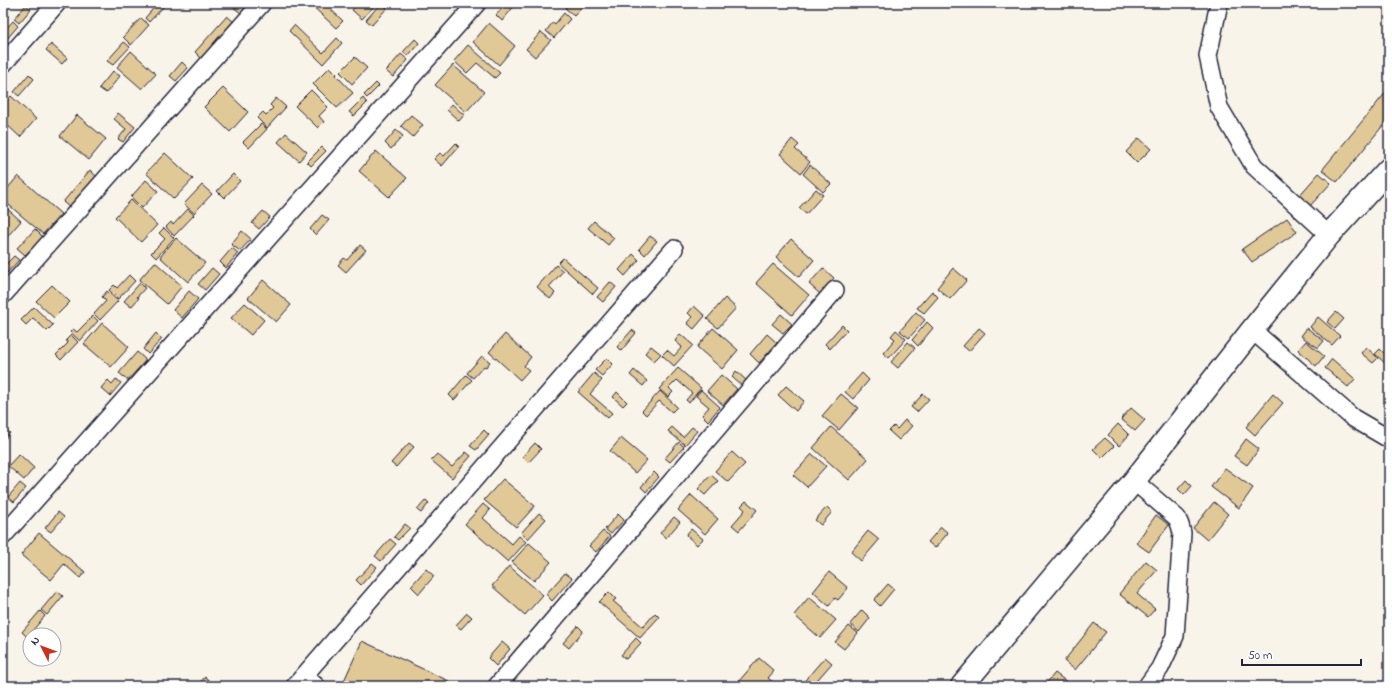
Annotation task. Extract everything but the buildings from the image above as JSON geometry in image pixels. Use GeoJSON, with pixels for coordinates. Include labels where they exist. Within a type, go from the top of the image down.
{"type":"FeatureCollection","features":[{"type":"Feature","properties":{"kind":"main road"},"geometry":{"type":"LineString","coordinates":[[962,686],[1134,481],[1252,330],[1329,236],[1389,169]]}},
{"type":"Feature","properties":{"kind":"street"},"geometry":{"type":"LineString","coordinates":[[3,64],[57,3]]}},
{"type":"Feature","properties":{"kind":"street"},"geometry":{"type":"LineString","coordinates":[[3,295],[262,3]]}},
{"type":"Feature","properties":{"kind":"street"},"geometry":{"type":"LineString","coordinates":[[3,536],[477,3]]}},
{"type":"Feature","properties":{"kind":"street"},"geometry":{"type":"LineString","coordinates":[[1219,3],[1208,56],[1219,107],[1254,166],[1329,236]]}},
{"type":"Feature","properties":{"kind":"street"},"geometry":{"type":"LineString","coordinates":[[305,683],[674,249]]}},
{"type":"Feature","properties":{"kind":"street"},"geometry":{"type":"LineString","coordinates":[[497,686],[836,290]]}},
{"type":"Feature","properties":{"kind":"street"},"geometry":{"type":"LineString","coordinates":[[1252,330],[1353,418],[1389,438]]}},
{"type":"Feature","properties":{"kind":"street"},"geometry":{"type":"LineString","coordinates":[[1134,481],[1177,518],[1182,533],[1175,636],[1160,668],[1147,686]]}}]}
